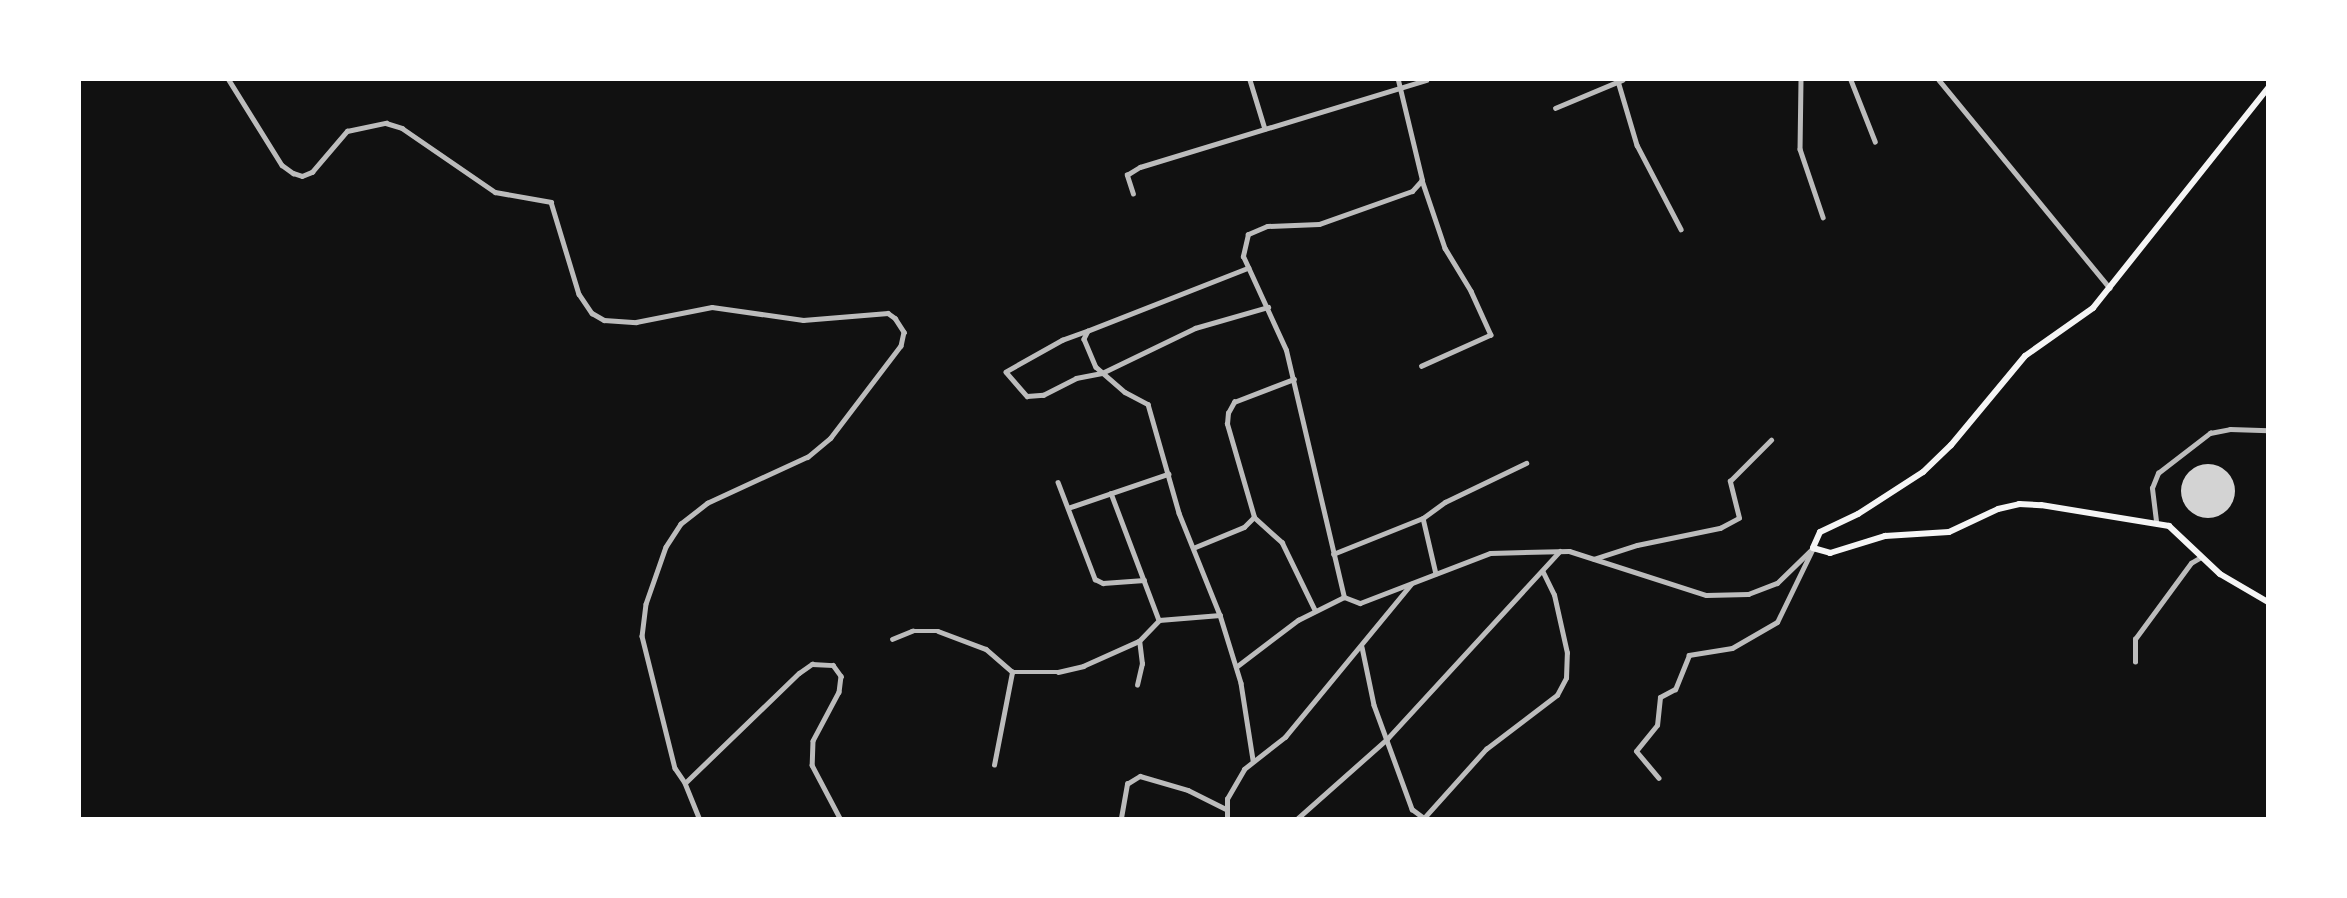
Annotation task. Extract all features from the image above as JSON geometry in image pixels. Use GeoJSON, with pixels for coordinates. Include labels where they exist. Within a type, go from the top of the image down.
{"type":"FeatureCollection","features":[{"type":"Feature","properties":{"kind":"main road"},"geometry":{"type":"LineString","coordinates":[[2268,88],[2093,308],[2025,356],[1951,445],[1923,472],[1858,514],[1820,532],[1813,548],[1830,553],[1885,536],[1948,532],[2019,504],[2156,521],[2174,530],[2201,557],[2238,586],[2268,602]]}},
{"type":"Feature","properties":{"kind":"street"},"geometry":{"type":"LineString","coordinates":[[229,80],[282,165],[293,173],[302,176],[312,172],[347,131],[386,123],[402,128],[495,192],[551,202],[579,294],[592,313],[604,320],[636,322],[712,307],[803,320],[888,313],[895,318],[904,332],[901,346],[831,438],[808,457],[708,503],[681,524],[666,547],[646,604],[642,636],[675,768],[685,783],[699,819]]}},
{"type":"Feature","properties":{"kind":"street"},"geometry":{"type":"LineString","coordinates":[[1250,80],[1265,129]]}},
{"type":"Feature","properties":{"kind":"street"},"geometry":{"type":"LineString","coordinates":[[1398,80],[1422,180],[1445,248],[1471,291],[1491,335],[1422,366]]}},
{"type":"Feature","properties":{"kind":"street"},"geometry":{"type":"LineString","coordinates":[[1133,194],[1127,175],[1140,168],[1400,90],[1426,80]]}},
{"type":"Feature","properties":{"kind":"street"},"geometry":{"type":"LineString","coordinates":[[1555,108],[1620,80],[1637,145],[1681,229]]}},
{"type":"Feature","properties":{"kind":"street"},"geometry":{"type":"LineString","coordinates":[[1801,80],[1800,149],[1823,217]]}},
{"type":"Feature","properties":{"kind":"street"},"geometry":{"type":"LineString","coordinates":[[1851,80],[1875,141]]}},
{"type":"Feature","properties":{"kind":"street"},"geometry":{"type":"LineString","coordinates":[[1940,80],[2110,288]]}},
{"type":"Feature","properties":{"kind":"street"},"geometry":{"type":"LineString","coordinates":[[1344,597],[1294,379],[1268,307],[1244,256],[1248,234],[1267,226],[1319,225],[1412,190],[1422,180]]}},
{"type":"Feature","properties":{"kind":"street"},"geometry":{"type":"LineString","coordinates":[[1249,268],[1063,340],[1006,372],[1027,396],[1043,395],[1076,378],[1102,373],[1195,328],[1268,307]]}},
{"type":"Feature","properties":{"kind":"street"},"geometry":{"type":"LineString","coordinates":[[1088,331],[1084,339],[1088,353],[1102,373],[1125,392],[1148,404],[1168,474],[1193,548],[1220,615],[1236,667],[1253,760]]}},
{"type":"Feature","properties":{"kind":"street"},"geometry":{"type":"LineString","coordinates":[[1294,379],[1234,402],[1228,413],[1227,424],[1254,517],[1282,542],[1315,610]]}},
{"type":"Feature","properties":{"kind":"street"},"geometry":{"type":"LineString","coordinates":[[2156,521],[2152,488],[2158,473],[2210,433],[2230,429],[2268,430]]}},
{"type":"Feature","properties":{"kind":"street"},"geometry":{"type":"LineString","coordinates":[[1594,559],[1637,545],[1720,528],[1739,518],[1730,481],[1771,440]]}},
{"type":"Feature","properties":{"kind":"street"},"geometry":{"type":"LineString","coordinates":[[1333,555],[1423,518],[1445,502],[1526,463]]}},
{"type":"Feature","properties":{"kind":"street"},"geometry":{"type":"LineString","coordinates":[[1068,508],[1168,474]]}},
{"type":"Feature","properties":{"kind":"street"},"geometry":{"type":"LineString","coordinates":[[1058,482],[1095,579],[1103,583],[1144,580]]}},
{"type":"Feature","properties":{"kind":"street"},"geometry":{"type":"LineString","coordinates":[[1112,493],[1160,620]]}},
{"type":"Feature","properties":{"kind":"street"},"geometry":{"type":"LineString","coordinates":[[1193,548],[1244,528],[1254,517]]}},
{"type":"Feature","properties":{"kind":"street"},"geometry":{"type":"LineString","coordinates":[[1423,518],[1436,574]]}},
{"type":"Feature","properties":{"kind":"street"},"geometry":{"type":"LineString","coordinates":[[1236,667],[1315,610],[1344,597],[1360,603],[1490,553],[1560,551],[1594,559],[1706,595],[1748,594],[1777,583],[1813,548]]}},
{"type":"Feature","properties":{"kind":"street"},"geometry":{"type":"LineString","coordinates":[[1659,778],[1636,751],[1657,725],[1660,697],[1676,688],[1689,655],[1732,648],[1777,621],[1813,548]]}},
{"type":"Feature","properties":{"kind":"street"},"geometry":{"type":"LineString","coordinates":[[1298,819],[1387,739],[1560,551]]}},
{"type":"Feature","properties":{"kind":"street"},"geometry":{"type":"LineString","coordinates":[[2135,662],[2135,639],[2191,563],[2201,557]]}},
{"type":"Feature","properties":{"kind":"street"},"geometry":{"type":"LineString","coordinates":[[1362,647],[1374,705],[1412,809],[1419,817],[1430,816],[1486,749],[1557,695],[1566,678],[1567,653],[1554,595],[1543,572]]}},
{"type":"Feature","properties":{"kind":"street"},"geometry":{"type":"LineString","coordinates":[[1227,819],[1226,809],[1244,769],[1285,737],[1362,647],[1411,584]]}},
{"type":"Feature","properties":{"kind":"street"},"geometry":{"type":"LineString","coordinates":[[892,639],[912,631],[938,631],[986,649],[1012,672],[1058,672],[1083,666],[1139,641],[1160,620],[1220,615]]}},
{"type":"Feature","properties":{"kind":"street"},"geometry":{"type":"LineString","coordinates":[[1137,685],[1142,664],[1139,641]]}},
{"type":"Feature","properties":{"kind":"street"},"geometry":{"type":"LineString","coordinates":[[685,783],[799,673],[824,662],[833,665],[841,676],[839,693],[813,741],[812,765],[840,819]]}},
{"type":"Feature","properties":{"kind":"street"},"geometry":{"type":"LineString","coordinates":[[994,765],[1012,672]]}},
{"type":"Feature","properties":{"kind":"street"},"geometry":{"type":"LineString","coordinates":[[1121,819],[1127,784],[1140,777],[1188,790],[1226,809]]}},
{"type":"Feature","properties":{"kind":"building"},"geometry":{"type":"Polygon","coordinates":[[[2208,464],[2218,466],[2227,472],[2233,481],[2235,491],[2233,501],[2227,510],[2218,516],[2208,518],[2198,516],[2189,510],[2183,501],[2181,491],[2183,481],[2189,472],[2198,466],[2208,464]]]}}]}
